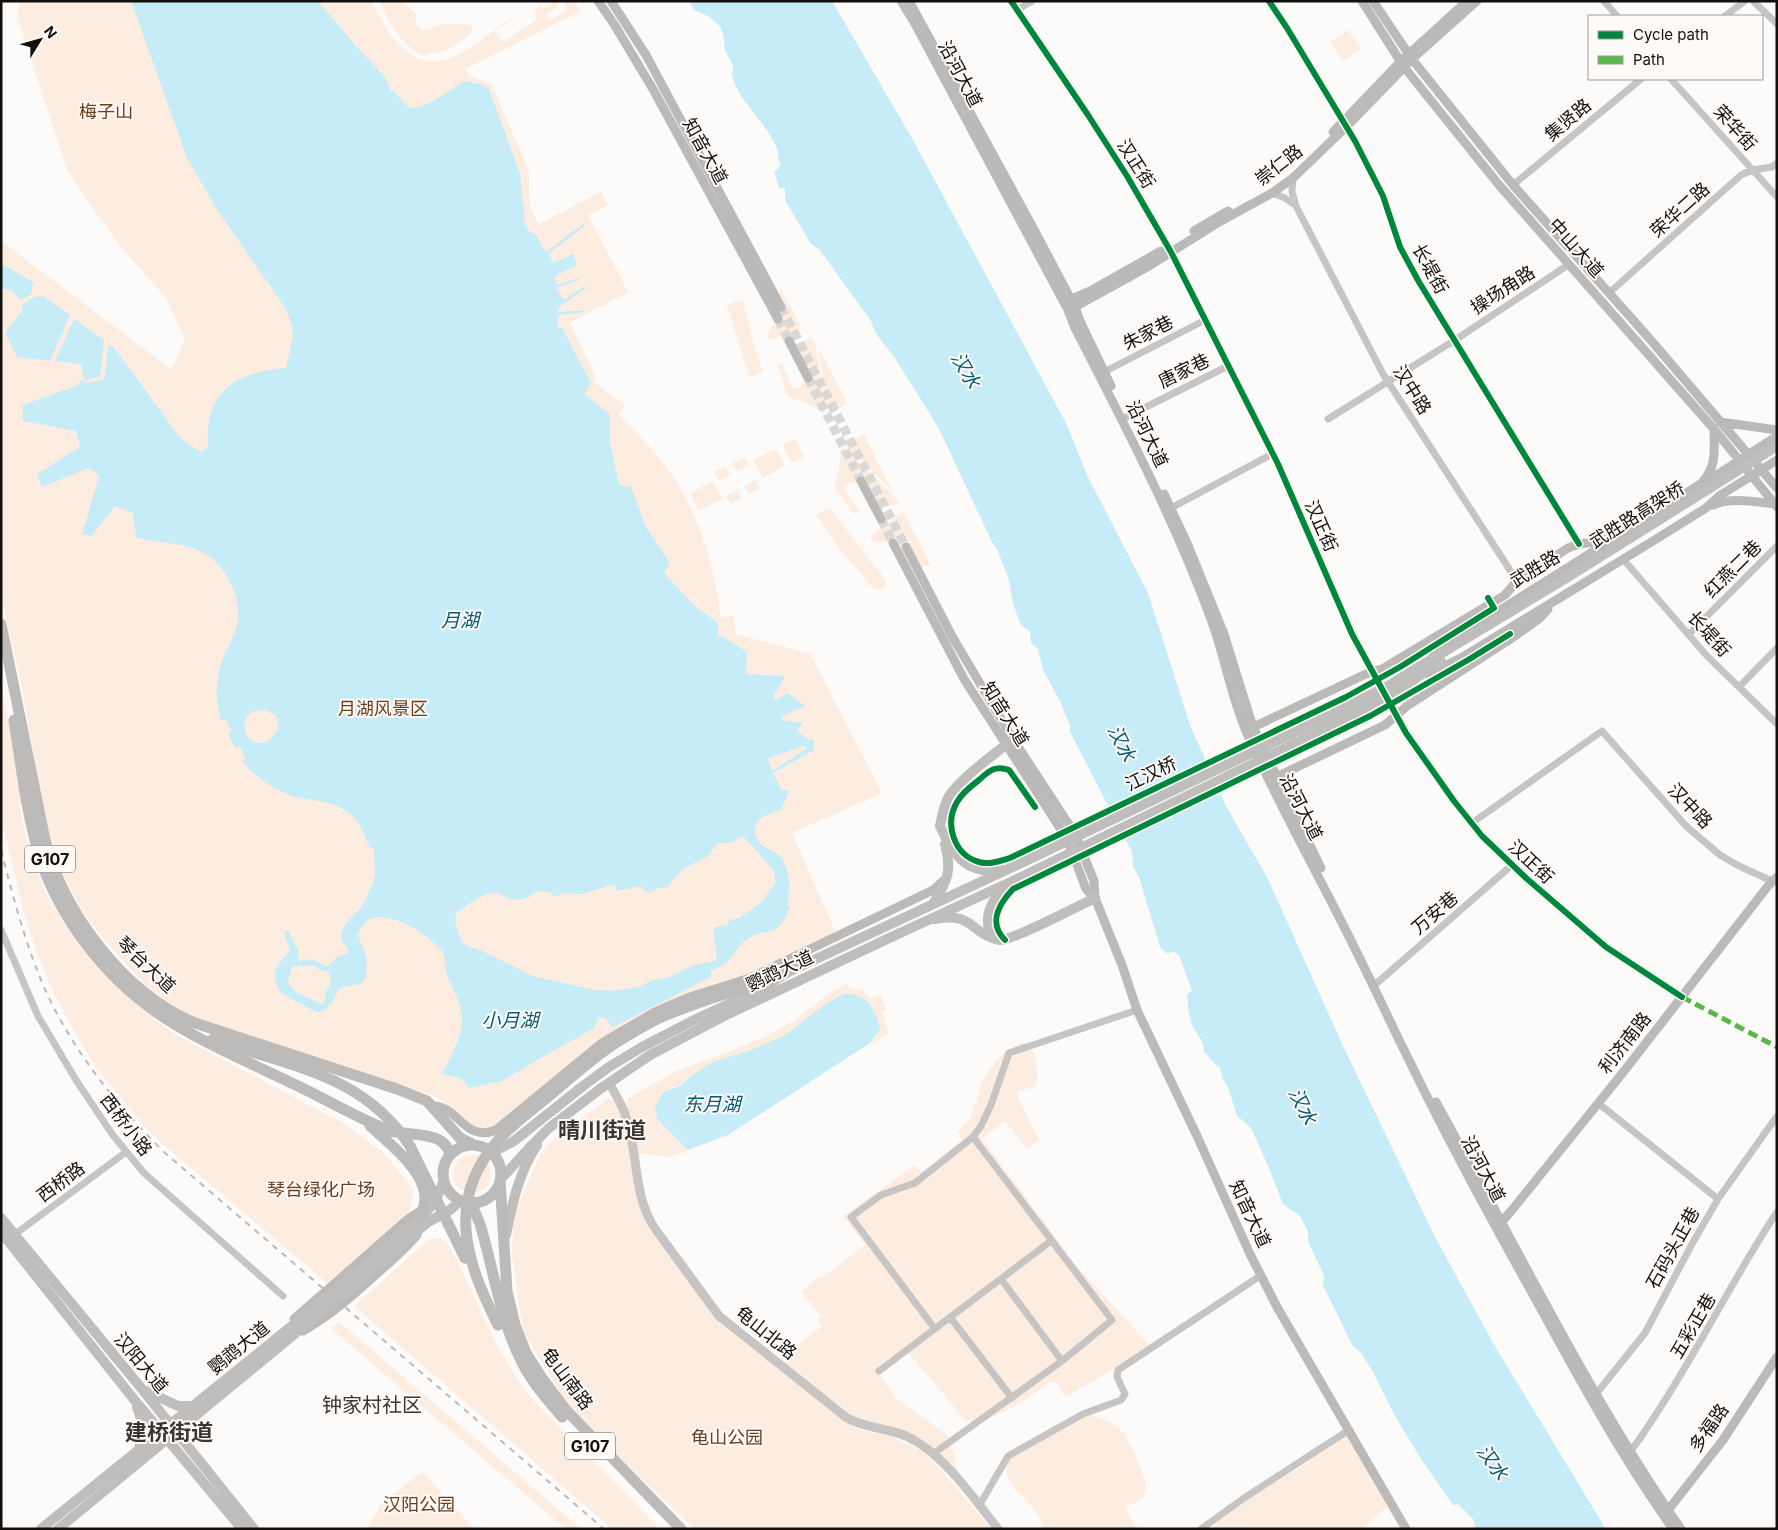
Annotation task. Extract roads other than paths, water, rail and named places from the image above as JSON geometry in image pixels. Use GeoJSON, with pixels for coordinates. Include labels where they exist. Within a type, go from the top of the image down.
{"type":"FeatureCollection","features":[{"type":"Feature","properties":{"kind":"highway","name":"琴台大道"},"geometry":{"type":"LineString","coordinates":[[1,624],[47,847],[55,871],[72,907],[104,951],[124,974],[144,992],[189,1021],[397,1089],[427,1101],[460,1138],[474,1145]]}},
{"type":"Feature","properties":{"kind":"highway","name":"琴台大道"},"geometry":{"type":"LineString","coordinates":[[1,658],[35,839],[42,862],[59,901],[86,944],[106,968],[155,1011],[230,1055],[391,1131],[435,1138],[442,1143],[450,1155]]}},
{"type":"Feature","properties":{"kind":"highway"},"geometry":{"type":"LineString","coordinates":[[486,1302],[468,1250],[465,1216],[472,1186],[486,1157],[501,1137],[604,1051],[657,1019],[695,1003],[750,987],[786,973]]}},
{"type":"Feature","properties":{"kind":"highway"},"geometry":{"type":"LineString","coordinates":[[187,1031],[335,1080],[363,1097],[388,1118],[401,1132],[413,1152],[486,1302],[498,1325],[518,1355]]}},
{"type":"Feature","properties":{"kind":"highway"},"geometry":{"type":"LineString","coordinates":[[360,1116],[391,1144],[411,1166],[423,1189],[425,1198],[424,1216]]}},
{"type":"Feature","properties":{"kind":"highway"},"geometry":{"type":"LineString","coordinates":[[444,1180],[444,1167],[450,1155],[456,1149],[474,1145]]}},
{"type":"Feature","properties":{"kind":"highway","name":"G107"},"geometry":{"type":"LineString","coordinates":[[474,1145],[488,1150],[498,1163],[505,1242]]}},
{"type":"Feature","properties":{"kind":"highway","name":"G107"},"geometry":{"type":"LineString","coordinates":[[444,1180],[450,1192],[464,1201],[475,1212],[480,1224],[501,1307],[518,1355]]}},
{"type":"Feature","properties":{"kind":"highway"},"geometry":{"type":"LineString","coordinates":[[464,1201],[476,1202],[485,1200],[492,1195],[500,1180]]}},
{"type":"Feature","properties":{"kind":"highway","name":"龟山南路"},"geometry":{"type":"LineString","coordinates":[[505,1242],[505,1268],[510,1308],[518,1335],[534,1366],[573,1418],[681,1529]]}},
{"type":"Feature","properties":{"kind":"highway","name":"龟山南路"},"geometry":{"type":"LineString","coordinates":[[518,1355],[528,1374],[546,1398],[672,1529]]}},
{"type":"Feature","properties":{"kind":"main road","name":"知音大道"},"geometry":{"type":"LineString","coordinates":[[598,1],[654,90],[778,319]]}},
{"type":"Feature","properties":{"kind":"main road","name":"知音大道"},"geometry":{"type":"LineString","coordinates":[[611,1],[646,55],[781,308]]}},
{"type":"Feature","properties":{"kind":"main road","name":"沿河大道"},"geometry":{"type":"LineString","coordinates":[[901,1],[1069,305],[1080,321],[1171,508],[1224,634],[1250,729],[1440,1123],[1666,1512],[1673,1529]]}},
{"type":"Feature","properties":{"kind":"main road","name":"沿河大道"},"geometry":{"type":"LineString","coordinates":[[909,1],[1064,288],[1075,328],[1146,467],[1186,557],[1213,623],[1239,714],[1250,729]]}},
{"type":"Feature","properties":{"kind":"main road","name":"中山大道"},"geometry":{"type":"LineString","coordinates":[[1362,1],[1402,65],[1499,185],[1568,265],[1777,488]]}},
{"type":"Feature","properties":{"kind":"main road","name":"中山大道"},"geometry":{"type":"LineString","coordinates":[[1373,1],[1410,57],[1514,185],[1609,293],[1717,426],[1739,460],[1776,506]]}},
{"type":"Feature","properties":{"kind":"main road","name":"崇仁路"},"geometry":{"type":"LineString","coordinates":[[1069,305],[1094,293],[1272,193],[1293,178],[1467,1]]}},
{"type":"Feature","properties":{"kind":"main road","name":"崇仁路"},"geometry":{"type":"LineString","coordinates":[[1410,57],[1476,1]]}},
{"type":"Feature","properties":{"kind":"main road","name":"崇仁路"},"geometry":{"type":"LineString","coordinates":[[1170,249],[1216,217],[1270,189],[1291,174],[1345,124]]}},
{"type":"Feature","properties":{"kind":"main road"},"geometry":{"type":"LineString","coordinates":[[1064,288],[1082,294],[1094,293]]}},
{"type":"Feature","properties":{"kind":"main road"},"geometry":{"type":"LineString","coordinates":[[1080,321],[1084,305],[1094,293]]}},
{"type":"Feature","properties":{"kind":"main road"},"geometry":{"type":"LineString","coordinates":[[789,341],[808,378]]}},
{"type":"Feature","properties":{"kind":"main road"},"geometry":{"type":"LineString","coordinates":[[1699,485],[1707,476],[1714,460],[1717,426],[1777,430]]}},
{"type":"Feature","properties":{"kind":"main road","name":"武胜路"},"geometry":{"type":"LineString","coordinates":[[1391,690],[1413,676],[1445,645],[1777,436]]}},
{"type":"Feature","properties":{"kind":"main road","name":"武胜路高架桥"},"geometry":{"type":"LineString","coordinates":[[1439,659],[1777,446]]}},
{"type":"Feature","properties":{"kind":"main road","name":"武胜路高架桥"},"geometry":{"type":"LineString","coordinates":[[1439,659],[1675,518],[1777,454]]}},
{"type":"Feature","properties":{"kind":"main road","name":"武胜路"},"geometry":{"type":"LineString","coordinates":[[1413,676],[1461,658],[1706,508],[1719,496],[1777,460]]}},
{"type":"Feature","properties":{"kind":"main road"},"geometry":{"type":"LineString","coordinates":[[861,481],[881,519]]}},
{"type":"Feature","properties":{"kind":"main road"},"geometry":{"type":"LineString","coordinates":[[1706,508],[1721,502],[1734,500],[1776,506]]}},
{"type":"Feature","properties":{"kind":"main road"},"geometry":{"type":"LineString","coordinates":[[1490,616],[1504,595],[1518,580],[1568,548],[1622,534]]}},
{"type":"Feature","properties":{"kind":"main road","name":"知音大道"},"geometry":{"type":"LineString","coordinates":[[893,543],[964,679],[1078,839],[1094,881],[1095,898],[1138,1010],[1260,1276],[1406,1529]]}},
{"type":"Feature","properties":{"kind":"main road","name":"知音大道"},"geometry":{"type":"LineString","coordinates":[[906,547],[1009,742]]}},
{"type":"Feature","properties":{"kind":"main road"},"geometry":{"type":"LineString","coordinates":[[1250,729],[1382,669],[1504,595]]}},
{"type":"Feature","properties":{"kind":"main road"},"geometry":{"type":"LineString","coordinates":[[1273,779],[1385,726],[1407,706],[1540,618],[1556,601]]}},
{"type":"Feature","properties":{"kind":"main road"},"geometry":{"type":"LineString","coordinates":[[1413,676],[1439,659]]}},
{"type":"Feature","properties":{"kind":"main road","name":"江汉桥"},"geometry":{"type":"LineString","coordinates":[[1034,857],[1337,712],[1391,690]]}},
{"type":"Feature","properties":{"kind":"main road","name":"江汉桥"},"geometry":{"type":"LineString","coordinates":[[1039,868],[1333,725],[1391,690]]}},
{"type":"Feature","properties":{"kind":"main road"},"geometry":{"type":"LineString","coordinates":[[933,904],[941,892],[948,874],[950,860],[940,826],[945,804],[963,781],[1009,742]]}},
{"type":"Feature","properties":{"kind":"main road","name":"沿河大道"},"geometry":{"type":"LineString","coordinates":[[1273,779],[1499,1225],[1592,1401],[1620,1449],[1666,1512],[1681,1529]]}},
{"type":"Feature","properties":{"kind":"main road"},"geometry":{"type":"LineString","coordinates":[[940,826],[950,847],[967,864],[978,869],[1009,869]]}},
{"type":"Feature","properties":{"kind":"main road","name":"鹦鹉大道"},"geometry":{"type":"LineString","coordinates":[[488,1150],[498,1150],[505,1147],[583,1086],[628,1055],[694,1020],[762,988],[786,973],[1034,857]]}},
{"type":"Feature","properties":{"kind":"main road","name":"鹦鹉大道"},"geometry":{"type":"LineString","coordinates":[[549,1128],[650,1055],[714,1021],[1039,868]]}},
{"type":"Feature","properties":{"kind":"main road"},"geometry":{"type":"LineString","coordinates":[[433,1106],[444,1108],[472,1130],[486,1132],[496,1130],[602,1043],[647,1017],[690,997],[750,978],[933,890],[940,886],[948,874]]}},
{"type":"Feature","properties":{"kind":"main road","name":"利济南路"},"geometry":{"type":"LineString","coordinates":[[1499,1225],[1598,1103],[1774,879]]}},
{"type":"Feature","properties":{"kind":"main road"},"geometry":{"type":"LineString","coordinates":[[993,938],[988,926],[988,914],[992,903],[1001,890],[1015,880]]}},
{"type":"Feature","properties":{"kind":"main road"},"geometry":{"type":"LineString","coordinates":[[930,919],[946,916],[958,917],[969,922],[988,936],[1005,940],[1095,898]]}},
{"type":"Feature","properties":{"kind":"main road"},"geometry":{"type":"LineString","coordinates":[[500,1180],[549,1128]]}},
{"type":"Feature","properties":{"kind":"main road"},"geometry":{"type":"LineString","coordinates":[[505,1242],[510,1213],[525,1167],[549,1128]]}},
{"type":"Feature","properties":{"kind":"main road","name":"鹦鹉大道"},"geometry":{"type":"LineString","coordinates":[[41,1529],[165,1436],[283,1338],[424,1216],[436,1200],[444,1180]]}},
{"type":"Feature","properties":{"kind":"main road","name":"鹦鹉大道"},"geometry":{"type":"LineString","coordinates":[[424,1216],[450,1210],[464,1201]]}},
{"type":"Feature","properties":{"kind":"main road","name":"汉阳大道"},"geometry":{"type":"LineString","coordinates":[[1,1218],[6,1238],[132,1397],[165,1436],[191,1458],[254,1529]]}},
{"type":"Feature","properties":{"kind":"main road","name":"汉阳大道"},"geometry":{"type":"LineString","coordinates":[[6,1238],[142,1389],[174,1428],[191,1458],[242,1529]]}},
{"type":"Feature","properties":{"kind":"main road","name":"多福路"},"geometry":{"type":"LineString","coordinates":[[1666,1512],[1723,1440],[1777,1358]]}},
{"type":"Feature","properties":{"kind":"main road"},"geometry":{"type":"LineString","coordinates":[[132,1397],[142,1422],[141,1454],[168,1450],[191,1458],[188,1432],[197,1408],[178,1406],[142,1389]]}},
{"type":"Feature","properties":{"kind":"main road","name":"鹦鹉大道"},"geometry":{"type":"LineString","coordinates":[[58,1529],[141,1454]]}},
{"type":"Feature","properties":{"kind":"street","name":"汉正街"},"geometry":{"type":"LineString","coordinates":[[1011,1],[1108,146],[1170,249],[1272,454],[1346,620],[1406,733],[1482,836],[1512,865],[1569,917],[1606,947],[1682,997]]}},
{"type":"Feature","properties":{"kind":"street"},"geometry":{"type":"LineString","coordinates":[[1017,10],[1032,1]]}},
{"type":"Feature","properties":{"kind":"street","name":"长堤街"},"geometry":{"type":"LineString","coordinates":[[1269,1],[1345,124],[1383,196],[1400,247],[1419,282],[1579,544]]}},
{"type":"Feature","properties":{"kind":"street"},"geometry":{"type":"LineString","coordinates":[[1604,1],[1615,15]]}},
{"type":"Feature","properties":{"kind":"street"},"geometry":{"type":"LineString","coordinates":[[1726,15],[1745,1]]}},
{"type":"Feature","properties":{"kind":"street"},"geometry":{"type":"LineString","coordinates":[[1753,1],[1777,24]]}},
{"type":"Feature","properties":{"kind":"street","name":"集贤路"},"geometry":{"type":"LineString","coordinates":[[1514,185],[1640,80]]}},
{"type":"Feature","properties":{"kind":"street","name":"荣华街"},"geometry":{"type":"LineString","coordinates":[[1672,80],[1777,197]]}},
{"type":"Feature","properties":{"kind":"street","name":"荣华二路"},"geometry":{"type":"LineString","coordinates":[[1609,293],[1741,175],[1752,170],[1772,168],[1777,163]]}},
{"type":"Feature","properties":{"kind":"street","name":"汉中路"},"geometry":{"type":"LineString","coordinates":[[1293,178],[1292,192],[1296,206],[1389,382],[1518,580]]}},
{"type":"Feature","properties":{"kind":"street"},"geometry":{"type":"LineString","coordinates":[[1272,193],[1285,198],[1296,206]]}},
{"type":"Feature","properties":{"kind":"street","name":"操场角路"},"geometry":{"type":"LineString","coordinates":[[1328,419],[1455,340],[1568,265]]}},
{"type":"Feature","properties":{"kind":"street","name":"朱家巷"},"geometry":{"type":"LineString","coordinates":[[1104,372],[1205,320]]}},
{"type":"Feature","properties":{"kind":"street","name":"唐家巷"},"geometry":{"type":"LineString","coordinates":[[1126,417],[1228,366]]}},
{"type":"Feature","properties":{"kind":"street"},"geometry":{"type":"LineString","coordinates":[[1171,508],[1272,454]]}},
{"type":"Feature","properties":{"kind":"street","name":"红燕二巷"},"geometry":{"type":"LineString","coordinates":[[1689,634],[1777,546]]}},
{"type":"Feature","properties":{"kind":"street","name":"长堤街"},"geometry":{"type":"LineString","coordinates":[[1623,560],[1707,656],[1777,724]]}},
{"type":"Feature","properties":{"kind":"street"},"geometry":{"type":"LineString","coordinates":[[1739,687],[1777,648]]}},
{"type":"Feature","properties":{"kind":"street","name":"汉中路"},"geometry":{"type":"LineString","coordinates":[[1472,823],[1602,731],[1686,826],[1720,855],[1739,866],[1774,879]]}},
{"type":"Feature","properties":{"kind":"street","name":"万安巷"},"geometry":{"type":"LineString","coordinates":[[1377,983],[1512,865]]}},
{"type":"Feature","properties":{"kind":"street","name":"西桥小路"},"geometry":{"type":"LineString","coordinates":[[1,930],[38,1016],[76,1080],[126,1152],[144,1173],[283,1296]]}},
{"type":"Feature","properties":{"kind":"street"},"geometry":{"type":"LineString","coordinates":[[935,1328],[851,1217],[881,1195],[915,1183],[973,1137],[981,1126],[991,1105],[1009,1053],[1138,1010]]}},
{"type":"Feature","properties":{"kind":"street","name":"龟山北路"},"geometry":{"type":"LineString","coordinates":[[609,1083],[625,1114],[647,1216],[719,1316],[847,1418],[862,1425],[903,1435],[934,1454],[998,1529]]}},
{"type":"Feature","properties":{"kind":"street"},"geometry":{"type":"LineString","coordinates":[[1598,1103],[1718,1199]]}},
{"type":"Feature","properties":{"kind":"street","name":"石码头正巷"},"geometry":{"type":"LineString","coordinates":[[1596,1394],[1645,1333],[1718,1199],[1777,1116]]}},
{"type":"Feature","properties":{"kind":"street"},"geometry":{"type":"LineString","coordinates":[[934,1454],[1012,1398],[1112,1320],[973,1137]]}},
{"type":"Feature","properties":{"kind":"street","name":"西桥路"},"geometry":{"type":"LineString","coordinates":[[6,1238],[126,1152]]}},
{"type":"Feature","properties":{"kind":"street","name":"五彩正巷"},"geometry":{"type":"LineString","coordinates":[[1630,1452],[1683,1372],[1760,1237],[1777,1212]]}},
{"type":"Feature","properties":{"kind":"street"},"geometry":{"type":"LineString","coordinates":[[879,1371],[1051,1241]]}},
{"type":"Feature","properties":{"kind":"street"},"geometry":{"type":"LineString","coordinates":[[980,1506],[1007,1457],[1083,1414],[1121,1400],[1125,1394],[1117,1377],[1118,1370],[1260,1276]]}},
{"type":"Feature","properties":{"kind":"street"},"geometry":{"type":"LineString","coordinates":[[1001,1279],[1062,1360]]}},
{"type":"Feature","properties":{"kind":"street"},"geometry":{"type":"LineString","coordinates":[[950,1317],[1012,1398]]}},
{"type":"Feature","properties":{"kind":"street"},"geometry":{"type":"LineString","coordinates":[[1201,1529],[1244,1498],[1349,1430]]}},
{"type":"Feature","properties":{"kind":"water","name":"月湖"},"geometry":{"type":"Polygon","coordinates":[[[131,1],[318,1],[385,77],[391,91],[394,91],[408,107],[416,108],[423,106],[465,81],[483,85],[489,89],[520,174],[525,223],[528,231],[535,234],[546,252],[583,224],[585,226],[549,253],[553,263],[573,254],[577,265],[554,277],[557,285],[580,277],[580,279],[556,288],[564,300],[585,286],[586,288],[559,307],[558,312],[585,310],[585,312],[558,315],[557,327],[562,328],[591,383],[584,394],[610,414],[610,443],[619,485],[631,487],[646,527],[670,563],[664,573],[695,606],[718,623],[718,636],[727,639],[747,652],[746,674],[785,676],[773,696],[776,700],[788,693],[805,706],[782,716],[782,720],[802,723],[797,731],[809,740],[814,739],[814,750],[773,773],[781,789],[789,792],[781,810],[763,817],[756,824],[755,828],[755,835],[759,842],[778,854],[787,870],[789,887],[787,905],[790,907],[781,925],[776,929],[760,933],[746,940],[728,961],[711,971],[711,977],[613,1027],[604,1017],[598,1019],[594,1028],[502,1081],[469,1088],[460,1078],[442,1074],[460,1034],[462,1020],[458,1000],[445,967],[442,951],[424,935],[398,921],[385,917],[373,918],[364,923],[358,935],[367,958],[366,978],[360,984],[340,988],[331,1004],[325,1010],[316,1012],[281,993],[275,979],[275,974],[278,965],[290,950],[284,932],[288,930],[299,952],[298,959],[300,961],[312,959],[328,966],[336,958],[349,952],[341,935],[346,923],[364,904],[373,882],[375,866],[373,848],[370,848],[359,824],[348,812],[334,805],[281,792],[253,773],[242,761],[246,759],[239,746],[235,748],[228,734],[232,731],[225,719],[221,721],[217,701],[217,681],[220,668],[236,629],[238,618],[238,606],[231,584],[218,564],[200,551],[192,548],[136,537],[133,513],[115,506],[92,536],[82,534],[99,476],[89,468],[42,487],[37,474],[80,447],[76,431],[23,421],[23,405],[78,385],[83,380],[86,383],[103,380],[108,346],[113,346],[181,439],[201,452],[208,447],[208,428],[211,412],[217,398],[226,388],[252,374],[286,368],[293,337],[292,325],[285,308],[216,208],[187,158],[131,1]],[[266,709],[265,711],[256,711],[249,714],[246,720],[246,734],[250,740],[257,743],[267,741],[272,738],[276,731],[279,731],[276,716],[266,709]],[[805,746],[768,758],[772,771],[806,749],[805,746]],[[741,837],[732,842],[717,844],[708,856],[682,870],[667,888],[658,888],[649,893],[640,886],[617,891],[615,884],[582,894],[561,893],[560,896],[551,895],[551,892],[537,891],[526,898],[518,900],[510,899],[497,893],[485,895],[456,914],[455,921],[458,931],[461,939],[468,947],[478,949],[533,976],[595,990],[613,991],[638,987],[653,980],[667,978],[691,966],[715,961],[717,953],[714,936],[715,927],[727,925],[730,920],[739,918],[762,902],[776,882],[774,871],[745,838],[741,837]],[[312,965],[292,967],[288,983],[295,992],[322,1004],[325,1000],[325,991],[330,986],[331,978],[328,972],[312,965]]]}},
{"type":"Feature","properties":{"kind":"water","name":"汉水"},"geometry":{"type":"Polygon","coordinates":[[[689,1],[832,1],[913,140],[1066,423],[1087,475],[1148,593],[1190,725],[1227,808],[1267,877],[1343,1046],[1435,1237],[1496,1348],[1606,1529],[1476,1529],[1473,1519],[1458,1504],[1453,1505],[1421,1459],[1395,1416],[1373,1372],[1361,1353],[1352,1345],[1323,1285],[1324,1276],[1308,1241],[1308,1232],[1300,1216],[1283,1204],[1251,1128],[1237,1116],[1228,1087],[1222,1078],[1220,1067],[1204,1052],[1202,1041],[1190,1019],[1187,994],[1192,991],[1179,955],[1174,952],[1166,953],[1160,947],[1139,877],[1133,867],[1132,852],[1069,730],[1071,727],[1062,705],[1043,670],[1038,649],[1031,643],[1030,632],[1021,625],[1013,604],[1009,580],[997,549],[938,427],[895,358],[876,334],[871,321],[819,249],[811,244],[785,200],[785,188],[779,188],[774,172],[781,164],[778,160],[776,145],[737,88],[732,77],[733,67],[725,50],[722,31],[711,18],[695,11],[689,1]]]}},
{"type":"Feature","properties":{"kind":"water"},"geometry":{"type":"Polygon","coordinates":[[[1,265],[33,282],[31,295],[20,300],[11,290],[1,289],[1,265]]]}},
{"type":"Feature","properties":{"kind":"water"},"geometry":{"type":"Polygon","coordinates":[[[43,296],[70,315],[50,361],[17,357],[5,333],[22,311],[23,304],[35,297],[43,296]]]}},
{"type":"Feature","properties":{"kind":"water"},"geometry":{"type":"Polygon","coordinates":[[[74,319],[104,340],[100,377],[85,380],[80,364],[55,361],[74,319]]]}},
{"type":"Feature","properties":{"kind":"water","name":"东月湖"},"geometry":{"type":"Polygon","coordinates":[[[843,994],[852,994],[865,999],[873,1009],[880,1030],[870,1043],[728,1135],[688,1150],[657,1119],[655,1107],[663,1092],[680,1086],[712,1062],[749,1051],[785,1035],[827,1003],[843,994]]]}},
{"type":"Feature","properties":{"kind":"tunnel"},"geometry":{"type":"LineString","coordinates":[[781,307],[906,547]]}},
{"type":"Feature","properties":{"kind":"tunnel"},"geometry":{"type":"LineString","coordinates":[[778,319],[789,341]]}},
{"type":"Feature","properties":{"kind":"tunnel"},"geometry":{"type":"LineString","coordinates":[[808,378],[861,481]]}},
{"type":"Feature","properties":{"kind":"tunnel"},"geometry":{"type":"LineString","coordinates":[[881,519],[893,543]]}},
{"type":"Feature","properties":{"kind":"railway"},"geometry":{"type":"LineString","coordinates":[[1,850],[28,944],[49,998],[86,1061],[131,1118],[165,1153],[604,1529]]}},
{"type":"Feature","properties":{"kind":"district","name":"晴川街道"},"geometry":{"type":"Point","coordinates":[602,1130]}},
{"type":"Feature","properties":{"kind":"district","name":"钟家村社区"},"geometry":{"type":"Point","coordinates":[372,1405]}},
{"type":"Feature","properties":{"kind":"district","name":"建桥街道"},"geometry":{"type":"Point","coordinates":[169,1432]}},
{"type":"Feature","properties":{"kind":"park label","name":"梅子山"},"geometry":{"type":"Point","coordinates":[106,112]}},
{"type":"Feature","properties":{"kind":"park label","name":"月湖风景区"},"geometry":{"type":"Point","coordinates":[383,709]}},
{"type":"Feature","properties":{"kind":"park label","name":"琴台绿化广场"},"geometry":{"type":"Point","coordinates":[321,1190]}},
{"type":"Feature","properties":{"kind":"park label","name":"龟山公园"},"geometry":{"type":"Point","coordinates":[727,1438]}},
{"type":"Feature","properties":{"kind":"park label","name":"汉阳公园"},"geometry":{"type":"Point","coordinates":[419,1505]}},
{"type":"Feature","properties":{"kind":"water label","name":"小月湖"},"geometry":{"type":"Point","coordinates":[510,1020]}}]}
